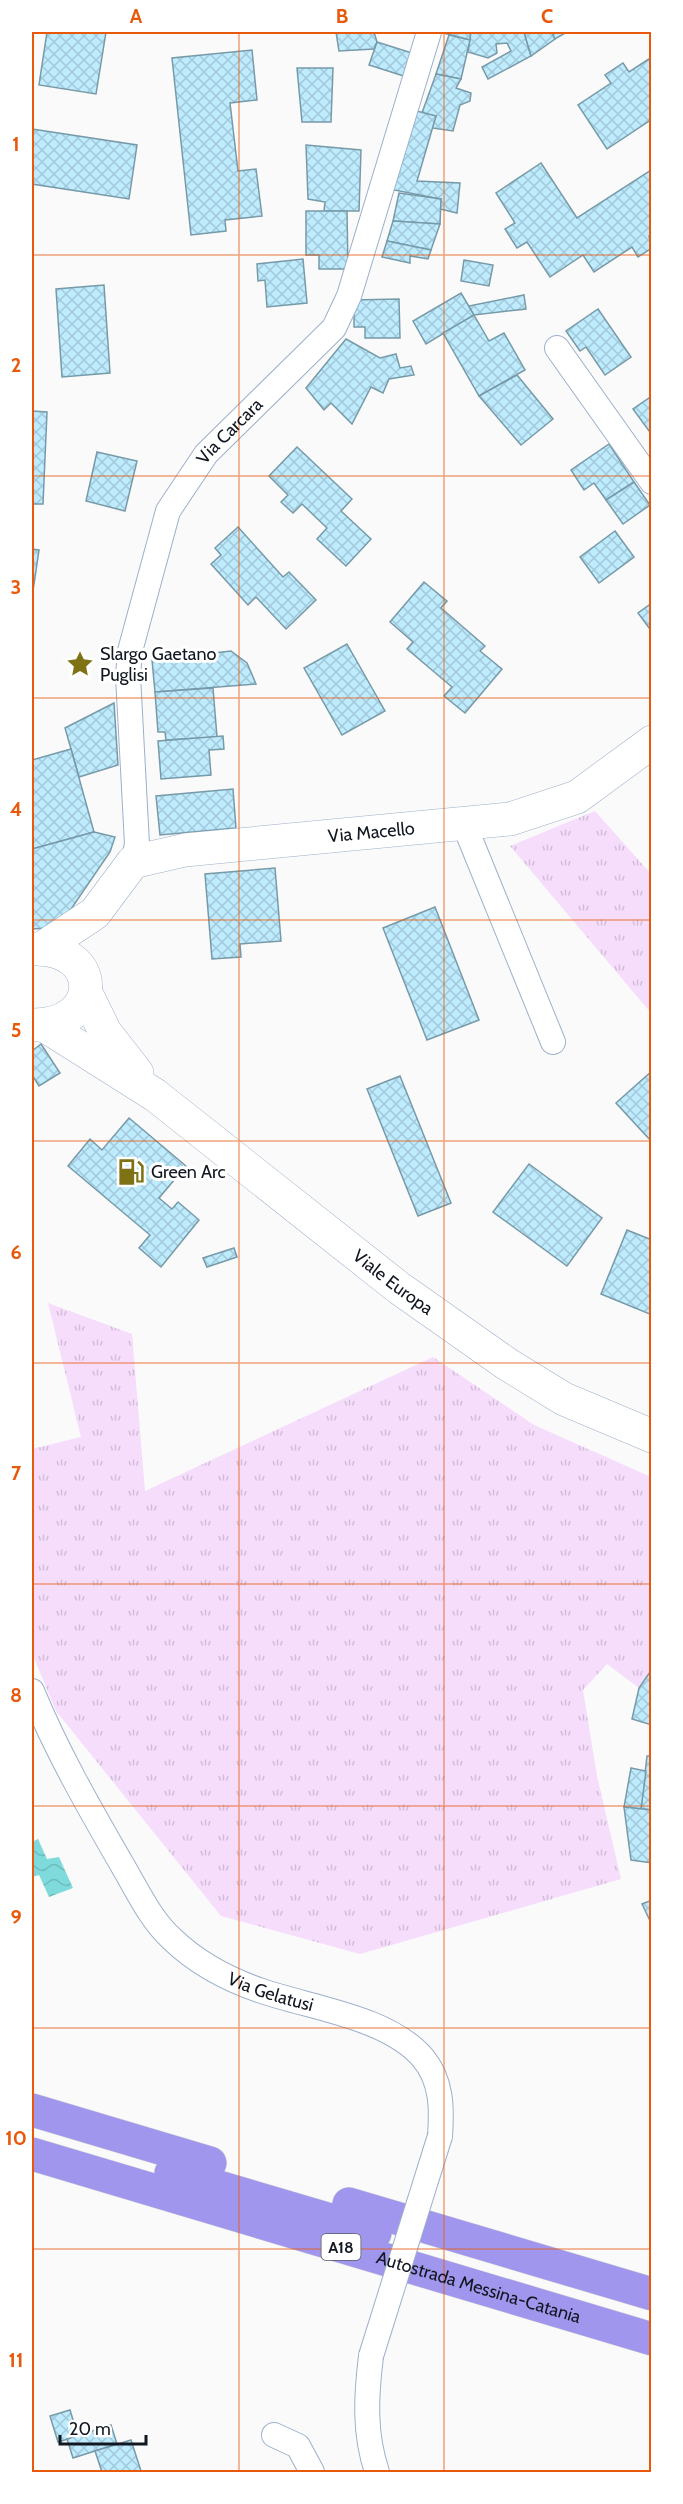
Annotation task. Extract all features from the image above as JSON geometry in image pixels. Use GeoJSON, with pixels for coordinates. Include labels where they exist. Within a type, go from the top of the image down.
{"type":"FeatureCollection","features":[{"type":"Feature","properties":{"kind":"highway","name":"A18"},"geometry":{"type":"LineString","coordinates":[[32,2110],[651,2294]]}},
{"type":"Feature","properties":{"kind":"highway"},"geometry":{"type":"LineString","coordinates":[[32,2132],[651,2316]]}},
{"type":"Feature","properties":{"kind":"highway","name":"Autostrada Messina-Catania"},"geometry":{"type":"LineString","coordinates":[[32,2154],[651,2339]]}},
{"type":"Feature","properties":{"kind":"main road","name":"Via Macello"},"geometry":{"type":"LineString","coordinates":[[133,862],[185,850],[510,819],[577,797],[651,742]]}},
{"type":"Feature","properties":{"kind":"main road"},"geometry":{"type":"LineString","coordinates":[[36,949],[95,913],[133,862]]}},
{"type":"Feature","properties":{"kind":"main road"},"geometry":{"type":"LineString","coordinates":[[35,1025],[58,1023],[74,1014],[86,986],[95,913]]}},
{"type":"Feature","properties":{"kind":"main road"},"geometry":{"type":"LineString","coordinates":[[36,949],[69,956],[81,967],[86,986],[105,1032],[155,1095]]}},
{"type":"Feature","properties":{"kind":"main road"},"geometry":{"type":"LineString","coordinates":[[35,1025],[155,1095]]}},
{"type":"Feature","properties":{"kind":"main road","name":"Viale Europa"},"geometry":{"type":"LineString","coordinates":[[155,1095],[399,1288],[507,1364],[564,1399],[651,1436]]}},
{"type":"Feature","properties":{"kind":"street","name":"Via Carcara"},"geometry":{"type":"LineString","coordinates":[[133,862],[137,844],[128,676],[130,651],[168,511],[206,454],[334,328],[349,296],[429,32]]}},
{"type":"Feature","properties":{"kind":"street"},"geometry":{"type":"LineString","coordinates":[[556,348],[651,482]]}},
{"type":"Feature","properties":{"kind":"street"},"geometry":{"type":"LineString","coordinates":[[464,824],[553,1042]]}},
{"type":"Feature","properties":{"kind":"street","name":"Via Gelatusi"},"geometry":{"type":"LineString","coordinates":[[32,1691],[100,1825],[152,1915],[171,1939],[231,1980],[378,2026],[403,2040],[423,2059],[437,2083],[442,2106],[440,2136],[371,2356],[365,2408],[371,2454],[377,2472]]}},
{"type":"Feature","properties":{"kind":"street"},"geometry":{"type":"LineString","coordinates":[[274,2435],[298,2446],[312,2472]]}},
{"type":"Feature","properties":{"kind":"green space"},"geometry":{"type":"Polygon","coordinates":[[[595,811],[651,874],[651,1013],[510,846],[595,811]]]}},
{"type":"Feature","properties":{"kind":"green space"},"geometry":{"type":"Polygon","coordinates":[[[48,1303],[132,1334],[145,1491],[433,1357],[534,1425],[651,1477],[651,1669],[639,1688],[607,1664],[583,1690],[597,1776],[621,1879],[360,1954],[221,1916],[56,1711],[32,1653],[32,1449],[81,1437],[48,1303]]]}},
{"type":"Feature","properties":{"kind":"water"},"geometry":{"type":"Polygon","coordinates":[[[38,1839],[47,1859],[59,1857],[73,1888],[49,1897],[39,1875],[32,1877],[32,1842],[38,1839]]]}},
{"type":"Feature","properties":{"kind":"building"},"geometry":{"type":"Polygon","coordinates":[[[47,32],[106,32],[96,94],[39,85],[47,32]]]}},
{"type":"Feature","properties":{"kind":"building"},"geometry":{"type":"Polygon","coordinates":[[[336,32],[374,32],[377,42],[374,49],[339,51],[336,32]]]}},
{"type":"Feature","properties":{"kind":"building"},"geometry":{"type":"Polygon","coordinates":[[[471,32],[470,40],[443,33],[471,32]]]}},
{"type":"Feature","properties":{"kind":"building"},"geometry":{"type":"Polygon","coordinates":[[[471,32],[524,32],[531,56],[488,79],[482,67],[511,51],[507,43],[496,44],[497,53],[488,58],[468,52],[471,32]]]}},
{"type":"Feature","properties":{"kind":"building"},"geometry":{"type":"Polygon","coordinates":[[[524,32],[552,32],[555,39],[531,56],[524,32]]]}},
{"type":"Feature","properties":{"kind":"building"},"geometry":{"type":"Polygon","coordinates":[[[552,32],[567,32],[555,39],[552,32]]]}},
{"type":"Feature","properties":{"kind":"building"},"geometry":{"type":"Polygon","coordinates":[[[449,35],[470,40],[461,79],[436,74],[449,35]]]}},
{"type":"Feature","properties":{"kind":"building"},"geometry":{"type":"Polygon","coordinates":[[[377,42],[415,54],[407,77],[369,65],[377,42]]]}},
{"type":"Feature","properties":{"kind":"building"},"geometry":{"type":"Polygon","coordinates":[[[252,50],[257,100],[230,103],[238,171],[256,169],[262,216],[225,220],[226,231],[191,235],[172,58],[252,50]]]}},
{"type":"Feature","properties":{"kind":"building"},"geometry":{"type":"Polygon","coordinates":[[[652,57],[652,119],[607,149],[578,105],[611,83],[605,75],[623,63],[629,72],[652,57]]]}},
{"type":"Feature","properties":{"kind":"building"},"geometry":{"type":"Polygon","coordinates":[[[297,68],[333,68],[331,122],[302,122],[297,68]]]}},
{"type":"Feature","properties":{"kind":"building"},"geometry":{"type":"Polygon","coordinates":[[[436,74],[461,79],[456,88],[471,93],[470,101],[460,105],[453,131],[432,128],[436,116],[422,113],[436,74]]]}},
{"type":"Feature","properties":{"kind":"building"},"geometry":{"type":"Polygon","coordinates":[[[413,110],[436,116],[417,181],[460,183],[457,213],[440,209],[441,199],[389,189],[413,110]]]}},
{"type":"Feature","properties":{"kind":"building"},"geometry":{"type":"Polygon","coordinates":[[[32,129],[137,145],[129,199],[32,184],[32,129]]]}},
{"type":"Feature","properties":{"kind":"building"},"geometry":{"type":"Polygon","coordinates":[[[306,145],[361,150],[359,211],[324,211],[325,202],[308,199],[306,145]]]}},
{"type":"Feature","properties":{"kind":"building"},"geometry":{"type":"Polygon","coordinates":[[[541,163],[577,218],[651,170],[652,234],[649,236],[652,248],[638,257],[632,247],[594,272],[583,255],[550,277],[527,242],[517,248],[505,229],[515,223],[496,193],[541,163]]]}},
{"type":"Feature","properties":{"kind":"building"},"geometry":{"type":"Polygon","coordinates":[[[399,193],[441,199],[440,224],[393,221],[399,193]]]}},
{"type":"Feature","properties":{"kind":"building"},"geometry":{"type":"Polygon","coordinates":[[[306,211],[347,211],[348,269],[319,269],[319,255],[306,255],[306,211]]]}},
{"type":"Feature","properties":{"kind":"building"},"geometry":{"type":"Polygon","coordinates":[[[393,221],[440,224],[431,250],[387,241],[393,221]]]}},
{"type":"Feature","properties":{"kind":"building"},"geometry":{"type":"Polygon","coordinates":[[[387,241],[431,250],[428,259],[410,256],[410,263],[382,257],[387,241]]]}},
{"type":"Feature","properties":{"kind":"building"},"geometry":{"type":"Polygon","coordinates":[[[303,259],[307,303],[267,307],[265,280],[258,281],[257,264],[303,259]]]}},
{"type":"Feature","properties":{"kind":"building"},"geometry":{"type":"Polygon","coordinates":[[[464,260],[493,265],[489,286],[461,281],[464,260]]]}},
{"type":"Feature","properties":{"kind":"building"},"geometry":{"type":"Polygon","coordinates":[[[104,285],[110,373],[62,377],[56,289],[104,285]]]}},
{"type":"Feature","properties":{"kind":"building"},"geometry":{"type":"Polygon","coordinates":[[[461,293],[474,315],[426,344],[413,321],[461,293]]]}},
{"type":"Feature","properties":{"kind":"building"},"geometry":{"type":"Polygon","coordinates":[[[524,295],[526,309],[474,315],[469,306],[524,295]]]}},
{"type":"Feature","properties":{"kind":"building"},"geometry":{"type":"Polygon","coordinates":[[[399,299],[400,338],[365,338],[365,327],[354,327],[354,300],[399,299]]]}},
{"type":"Feature","properties":{"kind":"building"},"geometry":{"type":"Polygon","coordinates":[[[598,309],[631,357],[605,375],[586,347],[580,351],[566,331],[598,309]]]}},
{"type":"Feature","properties":{"kind":"building"},"geometry":{"type":"Polygon","coordinates":[[[474,315],[489,341],[504,333],[525,370],[479,396],[443,333],[474,315]]]}},
{"type":"Feature","properties":{"kind":"building"},"geometry":{"type":"Polygon","coordinates":[[[346,339],[380,358],[396,354],[400,368],[411,366],[414,375],[389,379],[383,393],[371,387],[352,424],[331,403],[324,410],[306,388],[346,339]]]}},
{"type":"Feature","properties":{"kind":"building"},"geometry":{"type":"Polygon","coordinates":[[[517,375],[553,419],[521,445],[479,396],[517,375]]]}},
{"type":"Feature","properties":{"kind":"building"},"geometry":{"type":"Polygon","coordinates":[[[652,396],[652,435],[633,409],[652,396]]]}},
{"type":"Feature","properties":{"kind":"building"},"geometry":{"type":"Polygon","coordinates":[[[32,411],[47,412],[43,504],[32,504],[32,411]]]}},
{"type":"Feature","properties":{"kind":"building"},"geometry":{"type":"Polygon","coordinates":[[[609,444],[634,482],[606,500],[594,483],[584,490],[571,470],[609,444]]]}},
{"type":"Feature","properties":{"kind":"building"},"geometry":{"type":"Polygon","coordinates":[[[297,447],[352,499],[341,511],[371,539],[346,566],[317,539],[327,528],[302,504],[293,513],[281,502],[288,495],[269,476],[297,447]]]}},
{"type":"Feature","properties":{"kind":"building"},"geometry":{"type":"Polygon","coordinates":[[[97,452],[137,461],[125,511],[86,501],[97,452]]]}},
{"type":"Feature","properties":{"kind":"building"},"geometry":{"type":"Polygon","coordinates":[[[634,482],[650,505],[623,524],[606,500],[634,482]]]}},
{"type":"Feature","properties":{"kind":"building"},"geometry":{"type":"Polygon","coordinates":[[[238,527],[283,577],[289,572],[316,600],[286,629],[256,597],[248,605],[211,564],[221,555],[215,548],[238,527]]]}},
{"type":"Feature","properties":{"kind":"building"},"geometry":{"type":"Polygon","coordinates":[[[615,531],[634,557],[599,583],[580,557],[615,531]]]}},
{"type":"Feature","properties":{"kind":"building"},"geometry":{"type":"Polygon","coordinates":[[[32,549],[39,550],[32,598],[32,549]]]}},
{"type":"Feature","properties":{"kind":"building"},"geometry":{"type":"Polygon","coordinates":[[[424,582],[447,601],[441,608],[485,646],[480,651],[502,669],[465,713],[444,696],[452,687],[407,649],[413,642],[390,622],[424,582]]]}},
{"type":"Feature","properties":{"kind":"building"},"geometry":{"type":"Polygon","coordinates":[[[652,603],[652,632],[638,613],[652,603]]]}},
{"type":"Feature","properties":{"kind":"building"},"geometry":{"type":"Polygon","coordinates":[[[347,644],[385,711],[342,735],[304,668],[347,644]]]}},
{"type":"Feature","properties":{"kind":"building"},"geometry":{"type":"Polygon","coordinates":[[[231,651],[247,663],[256,684],[155,692],[152,660],[231,651]]]}},
{"type":"Feature","properties":{"kind":"building"},"geometry":{"type":"Polygon","coordinates":[[[213,688],[217,737],[166,740],[165,732],[158,732],[155,692],[213,688]]]}},
{"type":"Feature","properties":{"kind":"building"},"geometry":{"type":"Polygon","coordinates":[[[114,703],[118,765],[79,777],[65,728],[114,703]]]}},
{"type":"Feature","properties":{"kind":"building"},"geometry":{"type":"Polygon","coordinates":[[[223,736],[224,749],[209,750],[211,775],[161,779],[158,741],[223,736]]]}},
{"type":"Feature","properties":{"kind":"building"},"geometry":{"type":"Polygon","coordinates":[[[71,749],[94,832],[32,849],[32,760],[71,749]]]}},
{"type":"Feature","properties":{"kind":"building"},"geometry":{"type":"Polygon","coordinates":[[[233,789],[236,828],[160,835],[156,796],[233,789]]]}},
{"type":"Feature","properties":{"kind":"building"},"geometry":{"type":"Polygon","coordinates":[[[94,832],[115,837],[110,852],[67,915],[48,928],[32,929],[32,849],[94,832]]]}},
{"type":"Feature","properties":{"kind":"building"},"geometry":{"type":"Polygon","coordinates":[[[275,868],[281,941],[240,944],[241,957],[212,959],[205,874],[275,868]]]}},
{"type":"Feature","properties":{"kind":"building"},"geometry":{"type":"Polygon","coordinates":[[[435,907],[479,1020],[427,1040],[383,928],[435,907]]]}},
{"type":"Feature","properties":{"kind":"building"},"geometry":{"type":"Polygon","coordinates":[[[41,1044],[60,1073],[39,1086],[32,1075],[32,1051],[41,1044]]]}},
{"type":"Feature","properties":{"kind":"building"},"geometry":{"type":"Polygon","coordinates":[[[652,1071],[652,1142],[616,1103],[652,1071]]]}},
{"type":"Feature","properties":{"kind":"building"},"geometry":{"type":"Polygon","coordinates":[[[400,1076],[451,1203],[418,1216],[367,1089],[400,1076]]]}},
{"type":"Feature","properties":{"kind":"building"},"geometry":{"type":"Polygon","coordinates":[[[129,1118],[186,1166],[159,1198],[172,1209],[178,1202],[199,1220],[161,1267],[139,1248],[150,1235],[68,1166],[90,1139],[102,1150],[129,1118]]]}},
{"type":"Feature","properties":{"kind":"building"},"geometry":{"type":"Polygon","coordinates":[[[529,1164],[602,1218],[567,1266],[493,1212],[529,1164]]]}},
{"type":"Feature","properties":{"kind":"building"},"geometry":{"type":"Polygon","coordinates":[[[627,1230],[652,1240],[652,1315],[601,1294],[627,1230]]]}},
{"type":"Feature","properties":{"kind":"building"},"geometry":{"type":"Polygon","coordinates":[[[234,1248],[237,1257],[207,1267],[203,1258],[234,1248]]]}},
{"type":"Feature","properties":{"kind":"building"},"geometry":{"type":"Polygon","coordinates":[[[652,1669],[652,1725],[632,1719],[639,1688],[652,1669]]]}},
{"type":"Feature","properties":{"kind":"building"},"geometry":{"type":"Polygon","coordinates":[[[647,1756],[652,1756],[652,1810],[641,1809],[647,1756]]]}},
{"type":"Feature","properties":{"kind":"building"},"geometry":{"type":"Polygon","coordinates":[[[631,1768],[646,1771],[641,1809],[624,1807],[631,1768]]]}},
{"type":"Feature","properties":{"kind":"building"},"geometry":{"type":"Polygon","coordinates":[[[624,1807],[652,1810],[652,1863],[631,1860],[624,1807]]]}},
{"type":"Feature","properties":{"kind":"building"},"geometry":{"type":"Polygon","coordinates":[[[652,1900],[652,1925],[642,1904],[652,1900]]]}},
{"type":"Feature","properties":{"kind":"building"},"geometry":{"type":"Polygon","coordinates":[[[70,2410],[78,2436],[58,2442],[50,2416],[70,2410]]]}},
{"type":"Feature","properties":{"kind":"building"},"geometry":{"type":"Polygon","coordinates":[[[111,2425],[117,2444],[73,2458],[67,2439],[111,2425]]]}},
{"type":"Feature","properties":{"kind":"building"},"geometry":{"type":"Polygon","coordinates":[[[131,2440],[141,2471],[102,2472],[95,2451],[131,2440]]]}},
{"type":"Feature","properties":{"kind":"place","name":"Slargo Gaetano Puglisi"},"geometry":{"type":"Point","coordinates":[80,664]}},
{"type":"Feature","properties":{"kind":"place","name":"Green Arc"},"geometry":{"type":"Point","coordinates":[131,1172]}}]}
